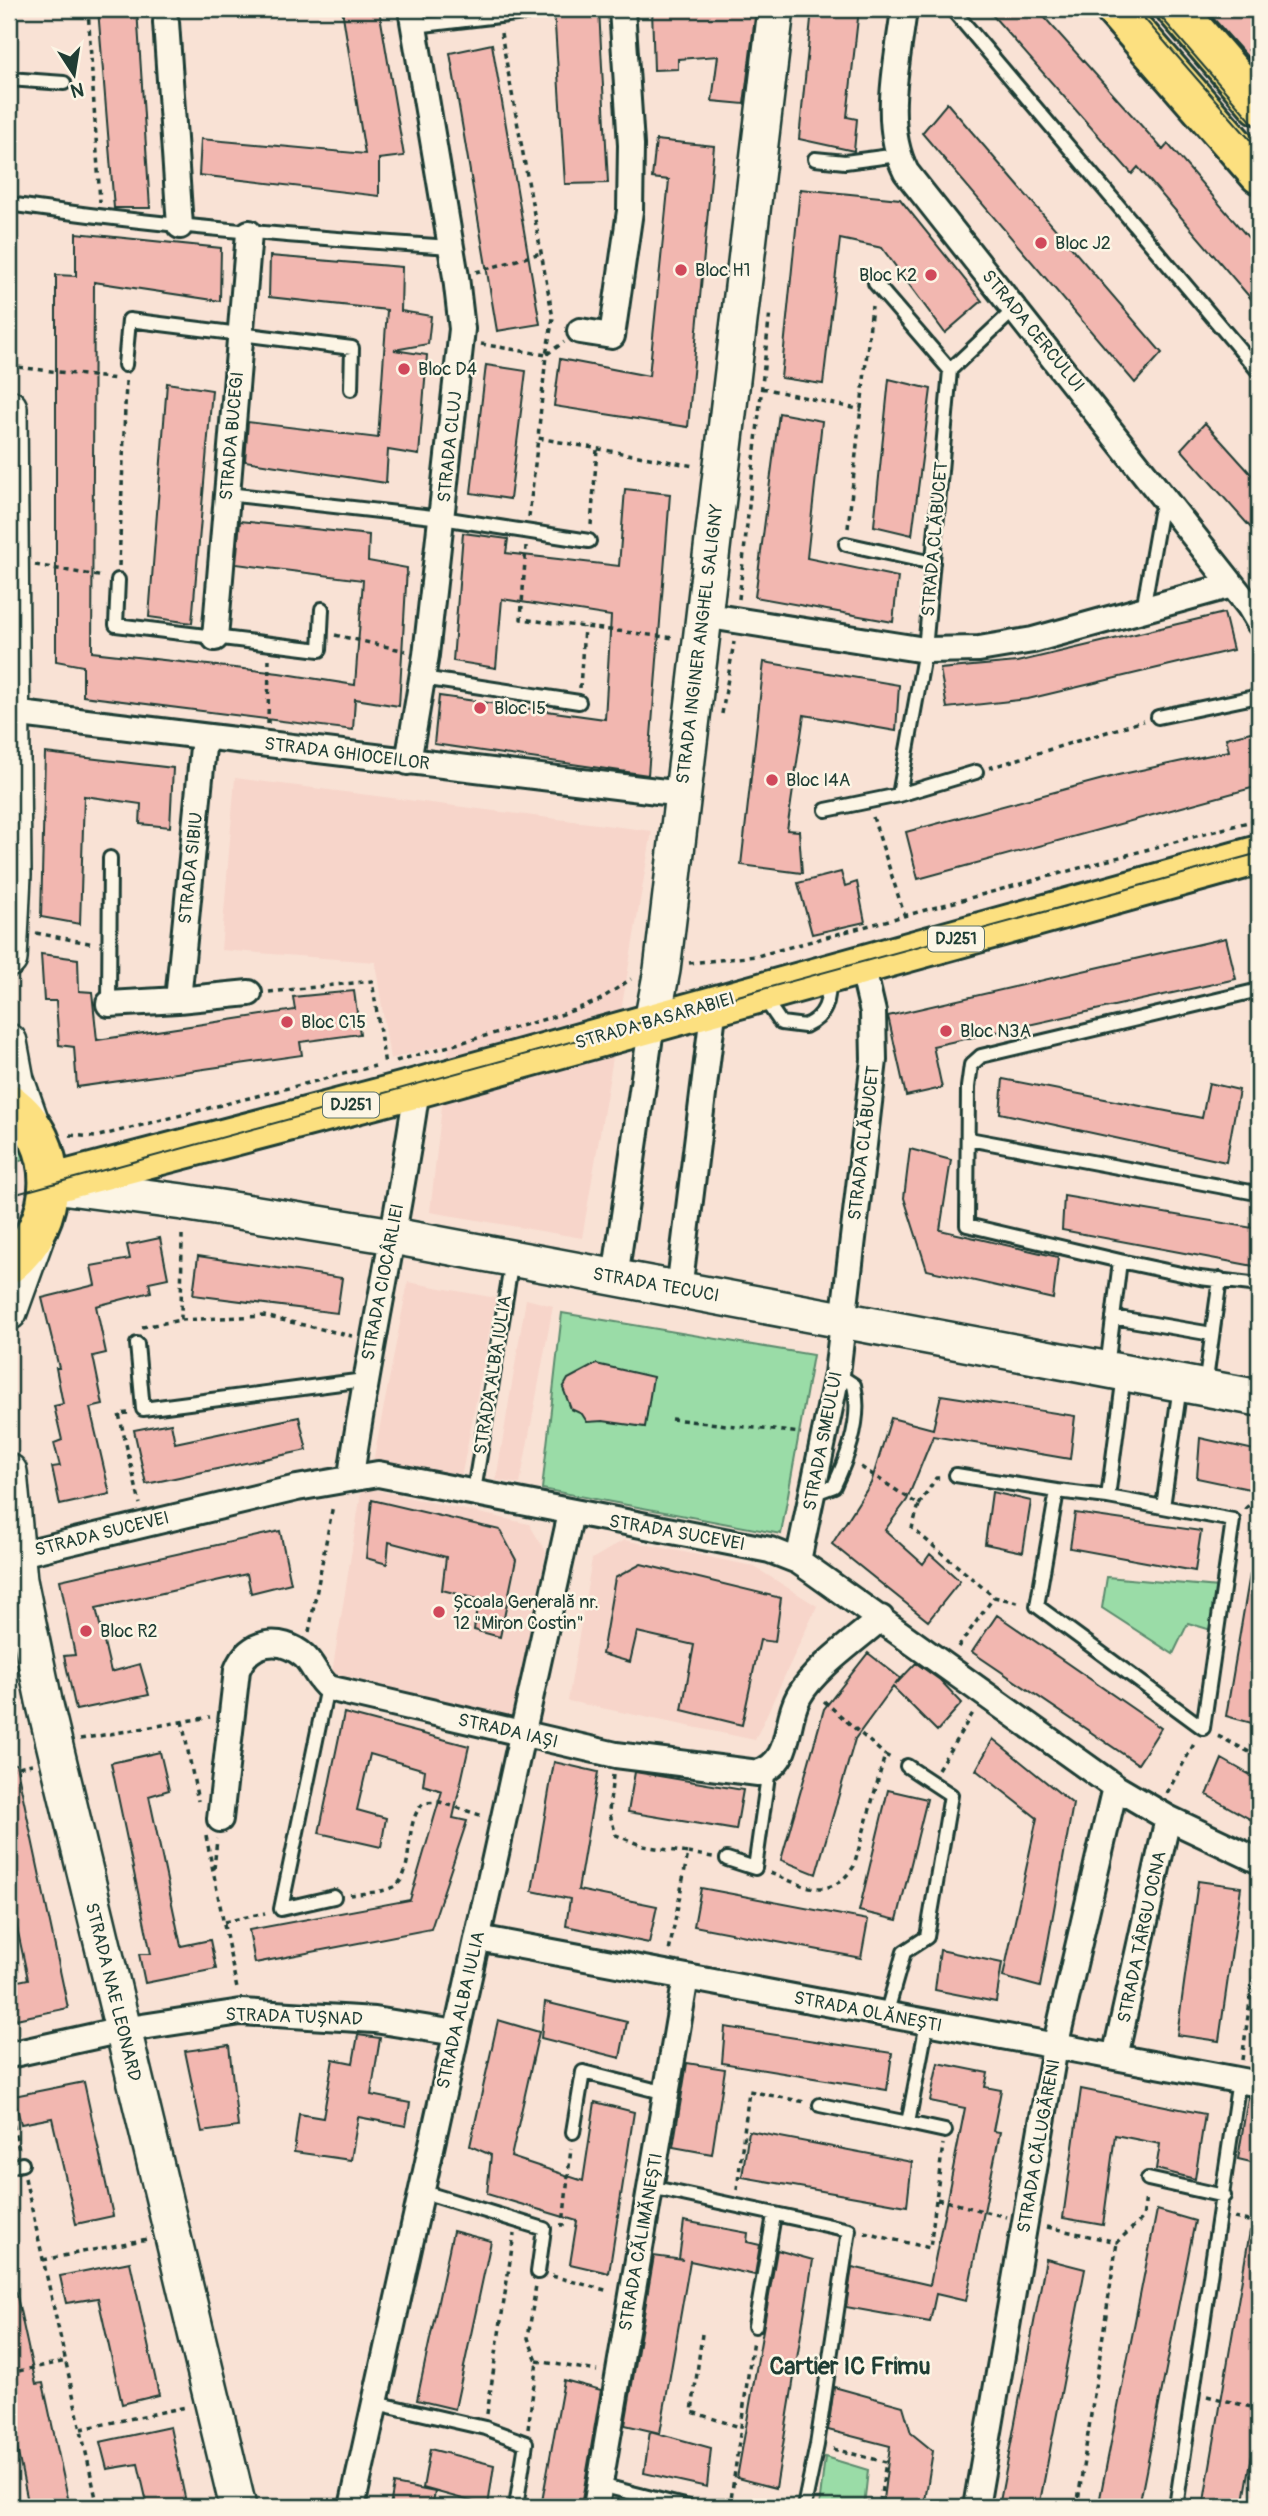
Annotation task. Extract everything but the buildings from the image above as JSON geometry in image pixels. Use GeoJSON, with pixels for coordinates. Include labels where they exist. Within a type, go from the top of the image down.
{"type":"FeatureCollection","features":[{"type":"Feature","properties":{"kind":"main road","name":"STRADA INGINER ANGHEL SALIGNY"},"geometry":{"type":"LineString","coordinates":[[652,1022],[662,970],[776,9]]}},
{"type":"Feature","properties":{"kind":"main road"},"geometry":{"type":"LineString","coordinates":[[1176,9],[1259,105]]}},
{"type":"Feature","properties":{"kind":"main road"},"geometry":{"type":"LineString","coordinates":[[1125,12],[1259,174]]}},
{"type":"Feature","properties":{"kind":"main road"},"geometry":{"type":"LineString","coordinates":[[9,408],[12,713],[10,945]]}},
{"type":"Feature","properties":{"kind":"main road","name":"STRADA BASARABIEI"},"geometry":{"type":"LineString","coordinates":[[50,1184],[397,1082],[652,1022],[846,969],[909,934],[1259,855]]}},
{"type":"Feature","properties":{"kind":"main road"},"geometry":{"type":"LineString","coordinates":[[9,1042],[16,1080],[49,1130],[45,1154],[50,1184],[38,1230],[9,1312]]}},
{"type":"Feature","properties":{"kind":"main road"},"geometry":{"type":"LineString","coordinates":[[9,1103],[49,1130]]}},
{"type":"Feature","properties":{"kind":"main road","name":"STRADA TECUCI"},"geometry":{"type":"LineString","coordinates":[[50,1184],[183,1202],[393,1236],[1259,1398]]}},
{"type":"Feature","properties":{"kind":"main road"},"geometry":{"type":"LineString","coordinates":[[9,1264],[21,1255],[38,1230]]}},
{"type":"Feature","properties":{"kind":"main road","name":"STRADA NAE LEONARD"},"geometry":{"type":"LineString","coordinates":[[9,1472],[16,1555],[54,1744],[238,2507]]}},
{"type":"Feature","properties":{"kind":"street"},"geometry":{"type":"LineString","coordinates":[[580,331],[612,336],[630,211],[631,145],[622,9]]}},
{"type":"Feature","properties":{"kind":"street","name":"STRADA CERCULUI"},"geometry":{"type":"LineString","coordinates":[[904,9],[893,103],[898,155],[927,201],[1016,308],[1259,623]]}},
{"type":"Feature","properties":{"kind":"street","name":"STRADA CLUJ"},"geometry":{"type":"LineString","coordinates":[[408,762],[424,666],[461,341],[456,277],[413,17]]}},
{"type":"Feature","properties":{"kind":"street"},"geometry":{"type":"LineString","coordinates":[[166,22],[180,226]]}},
{"type":"Feature","properties":{"kind":"street","name":"STRADA BUCEGI"},"geometry":{"type":"LineString","coordinates":[[215,638],[249,233]]}},
{"type":"Feature","properties":{"kind":"street"},"geometry":{"type":"LineString","coordinates":[[702,628],[925,650],[979,649],[1033,640],[1232,585]]}},
{"type":"Feature","properties":{"kind":"street","name":"STRADA GHIOCEILOR"},"geometry":{"type":"LineString","coordinates":[[12,713],[682,794]]}},
{"type":"Feature","properties":{"kind":"street","name":"STRADA SIBIU"},"geometry":{"type":"LineString","coordinates":[[178,1000],[204,737]]}},
{"type":"Feature","properties":{"kind":"street","name":"STRADA CLĂBUCET"},"geometry":{"type":"LineString","coordinates":[[843,1321],[874,1060],[873,1012],[846,969]]}},
{"type":"Feature","properties":{"kind":"street"},"geometry":{"type":"LineString","coordinates":[[109,1004],[249,993]]}},
{"type":"Feature","properties":{"kind":"street"},"geometry":{"type":"LineString","coordinates":[[679,1290],[714,1004]]}},
{"type":"Feature","properties":{"kind":"street","name":"STRADA INGINER ANGHEL SALIGNY"},"geometry":{"type":"LineString","coordinates":[[615,1278],[652,1022]]}},
{"type":"Feature","properties":{"kind":"street","name":"STRADA CIOCÂRLIEI"},"geometry":{"type":"LineString","coordinates":[[344,1478],[393,1236],[397,1082]]}},
{"type":"Feature","properties":{"kind":"street","name":"STRADA SMEULUI"},"geometry":{"type":"LineString","coordinates":[[798,1561],[837,1374],[843,1321]]}},
{"type":"Feature","properties":{"kind":"street","name":"STRADA SUCEVEI"},"geometry":{"type":"LineString","coordinates":[[16,1555],[344,1478],[378,1474],[770,1550],[798,1561],[881,1618],[1115,1787],[1163,1815],[1259,1861]]}},
{"type":"Feature","properties":{"kind":"street","name":"STRADA ALBA IULIA"},"geometry":{"type":"LineString","coordinates":[[352,2507],[571,1513]]}},
{"type":"Feature","properties":{"kind":"street"},"geometry":{"type":"LineString","coordinates":[[769,1769],[779,1760],[784,1749],[798,1697],[881,1618]]}},
{"type":"Feature","properties":{"kind":"street"},"geometry":{"type":"LineString","coordinates":[[208,1818],[242,1656],[250,1648],[264,1643],[287,1646],[304,1656],[327,1687]]}},
{"type":"Feature","properties":{"kind":"street","name":"STRADA IAȘI"},"geometry":{"type":"LineString","coordinates":[[327,1687],[521,1735],[616,1755],[758,1773],[769,1769]]}},
{"type":"Feature","properties":{"kind":"street","name":"STRADA CĂLUGĂRENI"},"geometry":{"type":"LineString","coordinates":[[976,2507],[1055,2047],[1115,1787]]}},
{"type":"Feature","properties":{"kind":"street","name":"STRADA TÂRGU OCNA"},"geometry":{"type":"LineString","coordinates":[[1115,2057],[1163,1815]]}},
{"type":"Feature","properties":{"kind":"street","name":"STRADA OLĂNEȘTI"},"geometry":{"type":"LineString","coordinates":[[478,1938],[1249,2082]]}},
{"type":"Feature","properties":{"kind":"street","name":"STRADA CĂLIMĂNEȘTI"},"geometry":{"type":"LineString","coordinates":[[598,2496],[666,2093],[676,1975]]}},
{"type":"Feature","properties":{"kind":"street","name":"STRADA TUȘNAD"},"geometry":{"type":"LineString","coordinates":[[9,2055],[122,2030],[241,2012],[375,2020],[456,2033]]}},
{"type":"Feature","properties":{"kind":"lane"},"geometry":{"type":"LineString","coordinates":[[952,9],[1259,372]]}},
{"type":"Feature","properties":{"kind":"lane"},"geometry":{"type":"LineString","coordinates":[[413,17],[498,17],[525,13]]}},
{"type":"Feature","properties":{"kind":"lane"},"geometry":{"type":"LineString","coordinates":[[9,79],[64,83]]}},
{"type":"Feature","properties":{"kind":"lane"},"geometry":{"type":"LineString","coordinates":[[815,159],[845,162],[898,155]]}},
{"type":"Feature","properties":{"kind":"lane"},"geometry":{"type":"LineString","coordinates":[[9,204],[101,218],[249,233],[451,247]]}},
{"type":"Feature","properties":{"kind":"lane"},"geometry":{"type":"LineString","coordinates":[[874,283],[950,370],[1016,308]]}},
{"type":"Feature","properties":{"kind":"lane"},"geometry":{"type":"LineString","coordinates":[[125,365],[129,320],[352,348],[351,389]]}},
{"type":"Feature","properties":{"kind":"lane","name":"STRADA CLĂBUCET"},"geometry":{"type":"LineString","coordinates":[[899,795],[925,650],[950,370]]}},
{"type":"Feature","properties":{"kind":"lane"},"geometry":{"type":"LineString","coordinates":[[227,494],[442,518],[589,541]]}},
{"type":"Feature","properties":{"kind":"lane"},"geometry":{"type":"LineString","coordinates":[[1143,610],[1160,513]]}},
{"type":"Feature","properties":{"kind":"lane"},"geometry":{"type":"LineString","coordinates":[[846,544],[933,563]]}},
{"type":"Feature","properties":{"kind":"lane"},"geometry":{"type":"LineString","coordinates":[[118,580],[116,625],[320,650],[323,609]]}},
{"type":"Feature","properties":{"kind":"lane"},"geometry":{"type":"LineString","coordinates":[[424,666],[579,702]]}},
{"type":"Feature","properties":{"kind":"lane"},"geometry":{"type":"LineString","coordinates":[[1158,717],[1259,696]]}},
{"type":"Feature","properties":{"kind":"lane"},"geometry":{"type":"LineString","coordinates":[[826,810],[899,795],[976,772]]}},
{"type":"Feature","properties":{"kind":"lane"},"geometry":{"type":"LineString","coordinates":[[109,1004],[110,858]]}},
{"type":"Feature","properties":{"kind":"lane"},"geometry":{"type":"LineString","coordinates":[[1251,1284],[1120,1261],[967,1225],[968,1087],[971,1065],[981,1056],[1259,990]]}},
{"type":"Feature","properties":{"kind":"lane"},"geometry":{"type":"LineString","coordinates":[[969,1139],[1251,1192],[1259,1191]]}},
{"type":"Feature","properties":{"kind":"lane","name":"STRADA ALBA IULIA"},"geometry":{"type":"LineString","coordinates":[[474,1491],[512,1260]]}},
{"type":"Feature","properties":{"kind":"lane"},"geometry":{"type":"LineString","coordinates":[[1108,1497],[1116,1370],[1113,1317],[1120,1261]]}},
{"type":"Feature","properties":{"kind":"lane"},"geometry":{"type":"LineString","coordinates":[[1163,1507],[1193,1384],[1212,1334],[1220,1279]]}},
{"type":"Feature","properties":{"kind":"lane"},"geometry":{"type":"LineString","coordinates":[[1113,1317],[1212,1334]]}},
{"type":"Feature","properties":{"kind":"lane"},"geometry":{"type":"LineString","coordinates":[[137,1344],[143,1409],[364,1380]]}},
{"type":"Feature","properties":{"kind":"lane"},"geometry":{"type":"LineString","coordinates":[[812,1494],[834,1486],[847,1458],[858,1398],[854,1385],[837,1374]]}},
{"type":"Feature","properties":{"kind":"lane"},"geometry":{"type":"LineString","coordinates":[[956,1475],[1108,1497],[1233,1520],[1203,1728],[1037,1606],[1057,1491]]}},
{"type":"Feature","properties":{"kind":"lane"},"geometry":{"type":"LineString","coordinates":[[327,1687],[281,1909],[334,1897]]}},
{"type":"Feature","properties":{"kind":"lane"},"geometry":{"type":"LineString","coordinates":[[887,2015],[904,1952],[927,1937],[951,1795],[907,1766]]}},
{"type":"Feature","properties":{"kind":"lane"},"geometry":{"type":"LineString","coordinates":[[727,1859],[755,1868],[769,1769]]}},
{"type":"Feature","properties":{"kind":"lane"},"geometry":{"type":"LineString","coordinates":[[908,2123],[927,2023]]}},
{"type":"Feature","properties":{"kind":"lane"},"geometry":{"type":"LineString","coordinates":[[573,2132],[583,2072],[666,2093]]}},
{"type":"Feature","properties":{"kind":"lane"},"geometry":{"type":"LineString","coordinates":[[1176,2507],[1224,2196],[1249,2082]]}},
{"type":"Feature","properties":{"kind":"lane"},"geometry":{"type":"LineString","coordinates":[[820,2105],[945,2131]]}},
{"type":"Feature","properties":{"kind":"lane"},"geometry":{"type":"LineString","coordinates":[[9,2167],[22,2164]]}},
{"type":"Feature","properties":{"kind":"lane"},"geometry":{"type":"LineString","coordinates":[[1148,2179],[1224,2196]]}},
{"type":"Feature","properties":{"kind":"lane"},"geometry":{"type":"LineString","coordinates":[[650,2187],[849,2230],[817,2445],[804,2507]]}},
{"type":"Feature","properties":{"kind":"lane"},"geometry":{"type":"LineString","coordinates":[[420,2191],[544,2229],[538,2272]]}},
{"type":"Feature","properties":{"kind":"lane"},"geometry":{"type":"LineString","coordinates":[[755,2326],[774,2215]]}},
{"type":"Feature","properties":{"kind":"lane"},"geometry":{"type":"LineString","coordinates":[[376,2403],[485,2428],[526,2443],[516,2507]]}},
{"type":"Feature","properties":{"kind":"lane"},"geometry":{"type":"LineString","coordinates":[[598,2496],[688,2507]]}},
{"type":"Feature","properties":{"kind":"path"},"geometry":{"type":"LineString","coordinates":[[88,9],[101,218]]}},
{"type":"Feature","properties":{"kind":"path"},"geometry":{"type":"LineString","coordinates":[[498,17],[553,318],[546,355],[527,533],[521,618],[584,627],[702,628]]}},
{"type":"Feature","properties":{"kind":"path"},"geometry":{"type":"LineString","coordinates":[[456,277],[541,253]]}},
{"type":"Feature","properties":{"kind":"path"},"geometry":{"type":"LineString","coordinates":[[846,544],[874,283]]}},
{"type":"Feature","properties":{"kind":"path"},"geometry":{"type":"LineString","coordinates":[[461,341],[546,355]]}},
{"type":"Feature","properties":{"kind":"path"},"geometry":{"type":"LineString","coordinates":[[9,560],[118,580],[125,365]]}},
{"type":"Feature","properties":{"kind":"path"},"geometry":{"type":"LineString","coordinates":[[9,366],[125,381]]}},
{"type":"Feature","properties":{"kind":"path"},"geometry":{"type":"LineString","coordinates":[[731,383],[862,410]]}},
{"type":"Feature","properties":{"kind":"path"},"geometry":{"type":"LineString","coordinates":[[538,438],[721,470]]}},
{"type":"Feature","properties":{"kind":"path"},"geometry":{"type":"LineString","coordinates":[[589,541],[597,450]]}},
{"type":"Feature","properties":{"kind":"path"},"geometry":{"type":"LineString","coordinates":[[579,702],[584,627]]}},
{"type":"Feature","properties":{"kind":"path"},"geometry":{"type":"LineString","coordinates":[[321,632],[424,666]]}},
{"type":"Feature","properties":{"kind":"path"},"geometry":{"type":"LineString","coordinates":[[268,730],[270,645]]}},
{"type":"Feature","properties":{"kind":"path"},"geometry":{"type":"LineString","coordinates":[[976,772],[1158,717]]}},
{"type":"Feature","properties":{"kind":"path"},"geometry":{"type":"LineString","coordinates":[[868,802],[909,934]]}},
{"type":"Feature","properties":{"kind":"path"},"geometry":{"type":"LineString","coordinates":[[49,1130],[79,1138],[95,1136],[397,1082],[598,1001],[636,976],[702,960],[734,961],[909,934],[1259,819]]}},
{"type":"Feature","properties":{"kind":"path"},"geometry":{"type":"LineString","coordinates":[[10,945],[110,947]]}},
{"type":"Feature","properties":{"kind":"path"},"geometry":{"type":"LineString","coordinates":[[249,993],[372,982],[397,1082]]}},
{"type":"Feature","properties":{"kind":"path"},"geometry":{"type":"LineString","coordinates":[[181,1320],[182,1236]]}},
{"type":"Feature","properties":{"kind":"path"},"geometry":{"type":"LineString","coordinates":[[137,1344],[135,1329],[181,1320],[264,1316],[372,1341]]}},
{"type":"Feature","properties":{"kind":"path"},"geometry":{"type":"LineString","coordinates":[[143,1409],[119,1414],[144,1524]]}},
{"type":"Feature","properties":{"kind":"path"},"geometry":{"type":"LineString","coordinates":[[671,1419],[824,1436]]}},
{"type":"Feature","properties":{"kind":"path"},"geometry":{"type":"LineString","coordinates":[[847,1458],[919,1505]]}},
{"type":"Feature","properties":{"kind":"path"},"geometry":{"type":"LineString","coordinates":[[956,1475],[936,1478],[919,1505],[912,1528],[994,1597],[1037,1606]]}},
{"type":"Feature","properties":{"kind":"path"},"geometry":{"type":"LineString","coordinates":[[304,1656],[344,1478]]}},
{"type":"Feature","properties":{"kind":"path"},"geometry":{"type":"LineString","coordinates":[[946,1664],[994,1597]]}},
{"type":"Feature","properties":{"kind":"path"},"geometry":{"type":"LineString","coordinates":[[807,1686],[885,1755],[907,1766]]}},
{"type":"Feature","properties":{"kind":"path"},"geometry":{"type":"LineString","coordinates":[[931,1780],[985,1694]]}},
{"type":"Feature","properties":{"kind":"path"},"geometry":{"type":"LineString","coordinates":[[54,1744],[230,1715]]}},
{"type":"Feature","properties":{"kind":"path"},"geometry":{"type":"LineString","coordinates":[[182,1721],[208,1818],[214,1875],[241,2012]]}},
{"type":"Feature","properties":{"kind":"path"},"geometry":{"type":"LineString","coordinates":[[1163,1815],[1203,1728],[1259,1757]]}},
{"type":"Feature","properties":{"kind":"path"},"geometry":{"type":"LineString","coordinates":[[616,1755],[609,1811],[616,1835],[643,1846],[727,1859]]}},
{"type":"Feature","properties":{"kind":"path"},"geometry":{"type":"LineString","coordinates":[[755,1868],[808,1887],[835,1886],[846,1878],[854,1866],[885,1755]]}},
{"type":"Feature","properties":{"kind":"path"},"geometry":{"type":"LineString","coordinates":[[334,1897],[397,1885],[405,1873],[413,1817],[424,1803],[440,1802],[502,1822]]}},
{"type":"Feature","properties":{"kind":"path"},"geometry":{"type":"LineString","coordinates":[[208,1818],[214,1875]]}},
{"type":"Feature","properties":{"kind":"path"},"geometry":{"type":"LineString","coordinates":[[676,1975],[688,1853]]}},
{"type":"Feature","properties":{"kind":"path"},"geometry":{"type":"LineString","coordinates":[[224,1922],[281,1909]]}},
{"type":"Feature","properties":{"kind":"path"},"geometry":{"type":"LineString","coordinates":[[1249,2082],[1259,1934]]}},
{"type":"Feature","properties":{"kind":"path"},"geometry":{"type":"LineString","coordinates":[[734,2206],[749,2091],[820,2105]]}},
{"type":"Feature","properties":{"kind":"path"},"geometry":{"type":"LineString","coordinates":[[9,2105],[98,2507]]}},
{"type":"Feature","properties":{"kind":"path"},"geometry":{"type":"LineString","coordinates":[[849,2230],[930,2248],[945,2131]]}},
{"type":"Feature","properties":{"kind":"path"},"geometry":{"type":"LineString","coordinates":[[544,2229],[563,2225],[573,2132]]}},
{"type":"Feature","properties":{"kind":"path"},"geometry":{"type":"LineString","coordinates":[[1077,2507],[1118,2242],[1143,2218],[1148,2179]]}},
{"type":"Feature","properties":{"kind":"path"},"geometry":{"type":"LineString","coordinates":[[937,2199],[1118,2242]]}},
{"type":"Feature","properties":{"kind":"path"},"geometry":{"type":"LineString","coordinates":[[1221,2215],[1259,2224]]}},
{"type":"Feature","properties":{"kind":"path"},"geometry":{"type":"LineString","coordinates":[[485,2428],[516,2222]]}},
{"type":"Feature","properties":{"kind":"path"},"geometry":{"type":"LineString","coordinates":[[43,2260],[173,2234]]}},
{"type":"Feature","properties":{"kind":"path"},"geometry":{"type":"LineString","coordinates":[[526,2443],[537,2361],[528,2338],[538,2272],[632,2297]]}},
{"type":"Feature","properties":{"kind":"path"},"geometry":{"type":"LineString","coordinates":[[730,2507],[755,2326]]}},
{"type":"Feature","properties":{"kind":"path"},"geometry":{"type":"LineString","coordinates":[[702,2334],[692,2412],[740,2427]]}},
{"type":"Feature","properties":{"kind":"path"},"geometry":{"type":"LineString","coordinates":[[9,2373],[66,2361]]}},
{"type":"Feature","properties":{"kind":"path"},"geometry":{"type":"LineString","coordinates":[[537,2361],[618,2375]]}},
{"type":"Feature","properties":{"kind":"path"},"geometry":{"type":"LineString","coordinates":[[1195,2393],[1259,2409]]}},
{"type":"Feature","properties":{"kind":"path"},"geometry":{"type":"LineString","coordinates":[[80,2429],[212,2401]]}},
{"type":"Feature","properties":{"kind":"path"},"geometry":{"type":"LineString","coordinates":[[817,2445],[886,2462],[879,2507]]}},
{"type":"Feature","properties":{"kind":"path"},"geometry":{"type":"LineString","coordinates":[[111,2507],[121,2507]]}},
{"type":"Feature","properties":{"kind":"shaded area"},"geometry":{"type":"Polygon","coordinates":[[[235,778],[652,831],[582,1238],[430,1212],[449,1044],[390,1059],[375,962],[221,950],[235,778]]]}},
{"type":"Feature","properties":{"kind":"shaded area"},"geometry":{"type":"Polygon","coordinates":[[[408,1282],[496,1298],[461,1478],[373,1462],[408,1282]]]}},
{"type":"Feature","properties":{"kind":"shaded area"},"geometry":{"type":"Polygon","coordinates":[[[526,1299],[553,1306],[520,1484],[496,1480],[526,1299]]]}},
{"type":"Feature","properties":{"kind":"shaded area","name":"Școala Generală nr. 12 \"Miron Costin\""},"geometry":{"type":"Polygon","coordinates":[[[362,1487],[529,1524],[546,1552],[516,1718],[332,1673],[362,1487]]]}},
{"type":"Feature","properties":{"kind":"shaded area","name":"Școala Generală nr. 12 \"Miron Costin\""},"geometry":{"type":"Polygon","coordinates":[[[624,1540],[753,1566],[817,1606],[755,1740],[568,1701],[592,1559],[624,1540]]]}},
{"type":"Feature","properties":{"kind":"green space"},"geometry":{"type":"Polygon","coordinates":[[[9,1121],[31,1158],[9,1164],[9,1121]]]}},
{"type":"Feature","properties":{"kind":"green space"},"geometry":{"type":"Polygon","coordinates":[[[562,1313],[813,1355],[781,1534],[542,1489],[562,1313]]]}},
{"type":"Feature","properties":{"kind":"green space"},"geometry":{"type":"Polygon","coordinates":[[[1107,1577],[1218,1587],[1211,1630],[1188,1623],[1173,1654],[1102,1608],[1107,1577]]]}},
{"type":"Feature","properties":{"kind":"green space"},"geometry":{"type":"Polygon","coordinates":[[[825,2457],[868,2470],[864,2507],[819,2507],[825,2457]]]}},
{"type":"Feature","properties":{"kind":"tram line"},"geometry":{"type":"LineString","coordinates":[[1136,9],[1259,150]]}},
{"type":"Feature","properties":{"kind":"tram line"},"geometry":{"type":"LineString","coordinates":[[1154,9],[1259,130]]}},
{"type":"Feature","properties":{"kind":"tram line"},"geometry":{"type":"LineString","coordinates":[[9,1196],[1259,853]]}},
{"type":"Feature","properties":{"kind":"place","name":"Bloc J2"},"geometry":{"type":"Point","coordinates":[1041,243]}},
{"type":"Feature","properties":{"kind":"place","name":"Bloc H1"},"geometry":{"type":"Point","coordinates":[681,270]}},
{"type":"Feature","properties":{"kind":"place","name":"Bloc K2"},"geometry":{"type":"Point","coordinates":[931,275]}},
{"type":"Feature","properties":{"kind":"place","name":"Bloc D4"},"geometry":{"type":"Point","coordinates":[404,369]}},
{"type":"Feature","properties":{"kind":"place","name":"Bloc I5"},"geometry":{"type":"Point","coordinates":[480,708]}},
{"type":"Feature","properties":{"kind":"place","name":"Bloc I4A"},"geometry":{"type":"Point","coordinates":[772,780]}},
{"type":"Feature","properties":{"kind":"place","name":"Bloc C15"},"geometry":{"type":"Point","coordinates":[287,1022]}},
{"type":"Feature","properties":{"kind":"place","name":"Bloc N3A"},"geometry":{"type":"Point","coordinates":[946,1031]}},
{"type":"Feature","properties":{"kind":"place","name":"Școala Generală nr. 12 \"Miron Costin\""},"geometry":{"type":"Point","coordinates":[439,1612]}},
{"type":"Feature","properties":{"kind":"place","name":"Bloc R2"},"geometry":{"type":"Point","coordinates":[86,1631]}},
{"type":"Feature","properties":{"kind":"district","name":"Cartier IC Frimu"},"geometry":{"type":"Point","coordinates":[850,2366]}}]}
